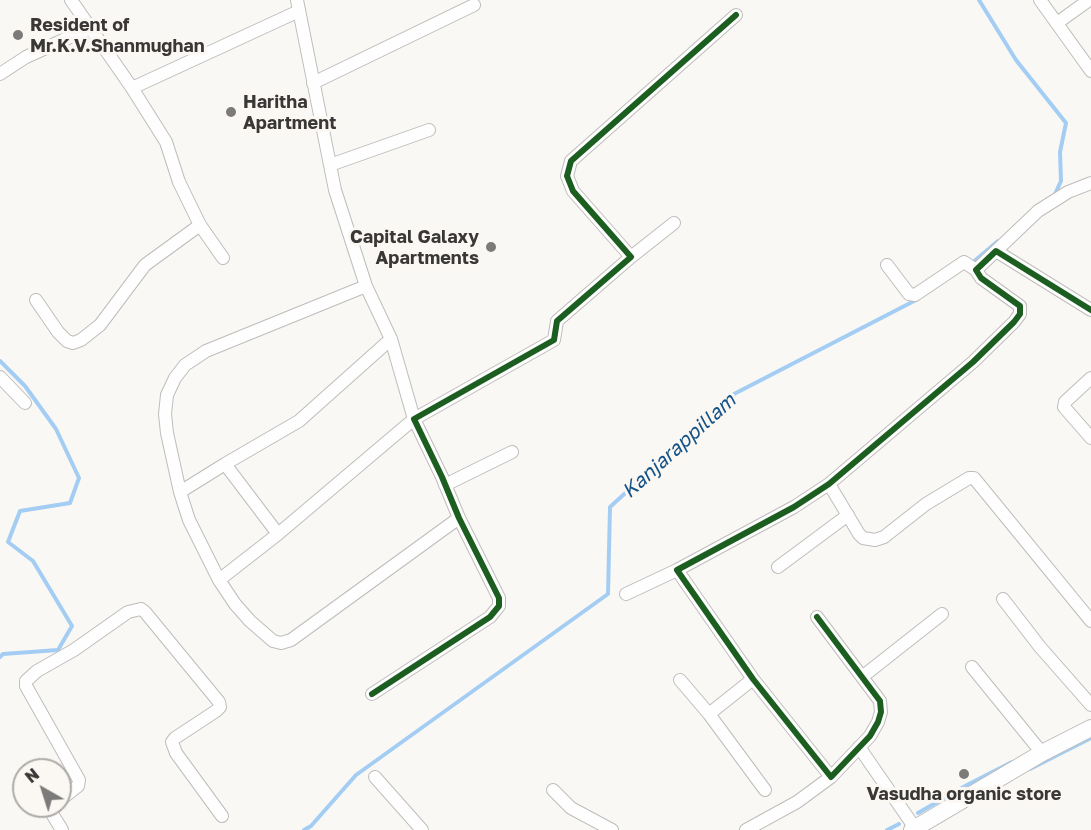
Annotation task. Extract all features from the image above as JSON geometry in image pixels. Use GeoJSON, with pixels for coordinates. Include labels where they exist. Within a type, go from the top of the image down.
{"type":"FeatureCollection","features":[{"type":"Feature","properties":{"kind":"street"},"geometry":{"type":"LineString","coordinates":[[71,0],[166,142],[179,182],[200,225],[223,258]]}},
{"type":"Feature","properties":{"kind":"street"},"geometry":{"type":"LineString","coordinates":[[1040,0],[1091,71]]}},
{"type":"Feature","properties":{"kind":"street"},"geometry":{"type":"LineString","coordinates":[[1057,23],[1089,0]]}},
{"type":"Feature","properties":{"kind":"street"},"geometry":{"type":"LineString","coordinates":[[313,83],[474,5]]}},
{"type":"Feature","properties":{"kind":"street"},"geometry":{"type":"LineString","coordinates":[[132,88],[298,6],[338,202],[366,286],[391,339],[414,419],[459,518],[499,598],[499,606],[490,617],[372,694]]}},
{"type":"Feature","properties":{"kind":"street"},"geometry":{"type":"LineString","coordinates":[[631,257],[573,191],[567,176],[571,161],[736,15]]}},
{"type":"Feature","properties":{"kind":"street"},"geometry":{"type":"LineString","coordinates":[[0,74],[26,57],[90,28]]}},
{"type":"Feature","properties":{"kind":"street"},"geometry":{"type":"LineString","coordinates":[[330,165],[429,130]]}},
{"type":"Feature","properties":{"kind":"street"},"geometry":{"type":"LineString","coordinates":[[887,265],[909,294],[915,295],[996,251],[1038,211],[1068,192],[1091,183]]}},
{"type":"Feature","properties":{"kind":"street"},"geometry":{"type":"LineString","coordinates":[[219,580],[278,534],[414,419],[554,340],[557,321],[674,223]]}},
{"type":"Feature","properties":{"kind":"street"},"geometry":{"type":"LineString","coordinates":[[36,300],[67,341],[73,343],[81,340],[100,325],[145,265],[200,225]]}},
{"type":"Feature","properties":{"kind":"street"},"geometry":{"type":"LineString","coordinates":[[996,251],[1091,310]]}},
{"type":"Feature","properties":{"kind":"street"},"geometry":{"type":"LineString","coordinates":[[626,594],[677,570],[794,507],[829,484],[973,362],[1020,315],[1020,306],[981,279],[970,266]]}},
{"type":"Feature","properties":{"kind":"street"},"geometry":{"type":"LineString","coordinates":[[366,286],[206,351],[185,365],[175,378],[167,395],[165,414],[167,434],[180,492],[189,520],[219,580],[250,621],[273,641],[281,644],[291,640],[459,518]]}},
{"type":"Feature","properties":{"kind":"street"},"geometry":{"type":"LineString","coordinates":[[180,492],[299,421],[391,339]]}},
{"type":"Feature","properties":{"kind":"street"},"geometry":{"type":"LineString","coordinates":[[0,377],[25,403]]}},
{"type":"Feature","properties":{"kind":"street"},"geometry":{"type":"LineString","coordinates":[[1091,378],[1065,402],[1064,407],[1091,438]]}},
{"type":"Feature","properties":{"kind":"street"},"geometry":{"type":"LineString","coordinates":[[445,485],[512,452]]}},
{"type":"Feature","properties":{"kind":"street"},"geometry":{"type":"LineString","coordinates":[[225,464],[278,534]]}},
{"type":"Feature","properties":{"kind":"street"},"geometry":{"type":"LineString","coordinates":[[829,484],[863,538],[875,540],[884,537],[926,504],[969,478],[974,478],[1091,621]]}},
{"type":"Feature","properties":{"kind":"street"},"geometry":{"type":"LineString","coordinates":[[778,567],[848,515]]}},
{"type":"Feature","properties":{"kind":"street"},"geometry":{"type":"LineString","coordinates":[[677,570],[753,679],[831,777]]}},
{"type":"Feature","properties":{"kind":"street"},"geometry":{"type":"LineString","coordinates":[[1003,599],[1040,647],[1091,705]]}},
{"type":"Feature","properties":{"kind":"street"},"geometry":{"type":"LineString","coordinates":[[68,758],[26,686],[26,681],[37,671],[74,650],[128,612],[141,609],[219,702],[220,707],[216,711],[172,742],[176,753],[222,816]]}},
{"type":"Feature","properties":{"kind":"street"},"geometry":{"type":"LineString","coordinates":[[862,677],[942,614]]}},
{"type":"Feature","properties":{"kind":"street"},"geometry":{"type":"LineString","coordinates":[[746,830],[797,802],[831,777],[874,729],[881,712],[879,701],[817,617]]}},
{"type":"Feature","properties":{"kind":"street"},"geometry":{"type":"LineString","coordinates":[[972,667],[1042,753]]}},
{"type":"Feature","properties":{"kind":"street"},"geometry":{"type":"LineString","coordinates":[[709,714],[753,679]]}},
{"type":"Feature","properties":{"kind":"street"},"geometry":{"type":"LineString","coordinates":[[680,680],[709,714],[765,790]]}},
{"type":"Feature","properties":{"kind":"street"},"geometry":{"type":"LineString","coordinates":[[859,747],[913,829],[1042,753],[1091,728]]}},
{"type":"Feature","properties":{"kind":"street"},"geometry":{"type":"LineString","coordinates":[[72,764],[79,780],[78,786],[72,791]]}},
{"type":"Feature","properties":{"kind":"street"},"geometry":{"type":"LineString","coordinates":[[375,777],[422,830]]}},
{"type":"Feature","properties":{"kind":"street"},"geometry":{"type":"LineString","coordinates":[[553,790],[571,808],[612,830]]}},
{"type":"Feature","properties":{"kind":"waterway"},"geometry":{"type":"LineString","coordinates":[[979,0],[1016,60],[1066,123],[1060,152],[1061,181],[1055,194]]}},
{"type":"Feature","properties":{"kind":"waterway","name":"Kanjarappillam"},"geometry":{"type":"LineString","coordinates":[[972,263],[998,241]]}},
{"type":"Feature","properties":{"kind":"waterway","name":"Kanjarappillam"},"geometry":{"type":"LineString","coordinates":[[304,830],[311,826],[356,775],[608,594],[610,507],[734,394],[918,299]]}},
{"type":"Feature","properties":{"kind":"waterway"},"geometry":{"type":"LineString","coordinates":[[0,361],[25,386],[56,429],[79,478],[70,503],[20,511],[8,542],[33,561],[72,626],[58,650],[3,654],[0,657]]}},
{"type":"Feature","properties":{"kind":"waterway"},"geometry":{"type":"LineString","coordinates":[[1030,769],[1091,738]]}},
{"type":"Feature","properties":{"kind":"waterway"},"geometry":{"type":"LineString","coordinates":[[918,813],[1012,762]]}},
{"type":"Feature","properties":{"kind":"waterway"},"geometry":{"type":"LineString","coordinates":[[887,830],[899,824]]}},
{"type":"Feature","properties":{"kind":"cycle path"},"geometry":{"type":"LineString","coordinates":[[372,694],[490,617],[499,606],[499,598],[459,518],[414,419],[554,340],[557,321],[631,257],[573,191],[567,176],[571,161],[736,15]]}},
{"type":"Feature","properties":{"kind":"cycle path"},"geometry":{"type":"LineString","coordinates":[[817,617],[880,701],[881,712],[870,736],[831,777],[753,679],[677,570],[794,507],[829,484],[973,362],[1014,322],[1020,314],[1020,306],[981,278],[976,270],[996,251],[1091,310]]}},
{"type":"Feature","properties":{"kind":"place","name":"Resident of Mr.K.V.Shanmughan"},"geometry":{"type":"Point","coordinates":[18,35]}},
{"type":"Feature","properties":{"kind":"place","name":"Haritha Apartment"},"geometry":{"type":"Point","coordinates":[231,112]}},
{"type":"Feature","properties":{"kind":"place","name":"Capital Galaxy Apartments"},"geometry":{"type":"Point","coordinates":[491,247]}},
{"type":"Feature","properties":{"kind":"place","name":"Vasudha organic store"},"geometry":{"type":"Point","coordinates":[964,774]}}]}
